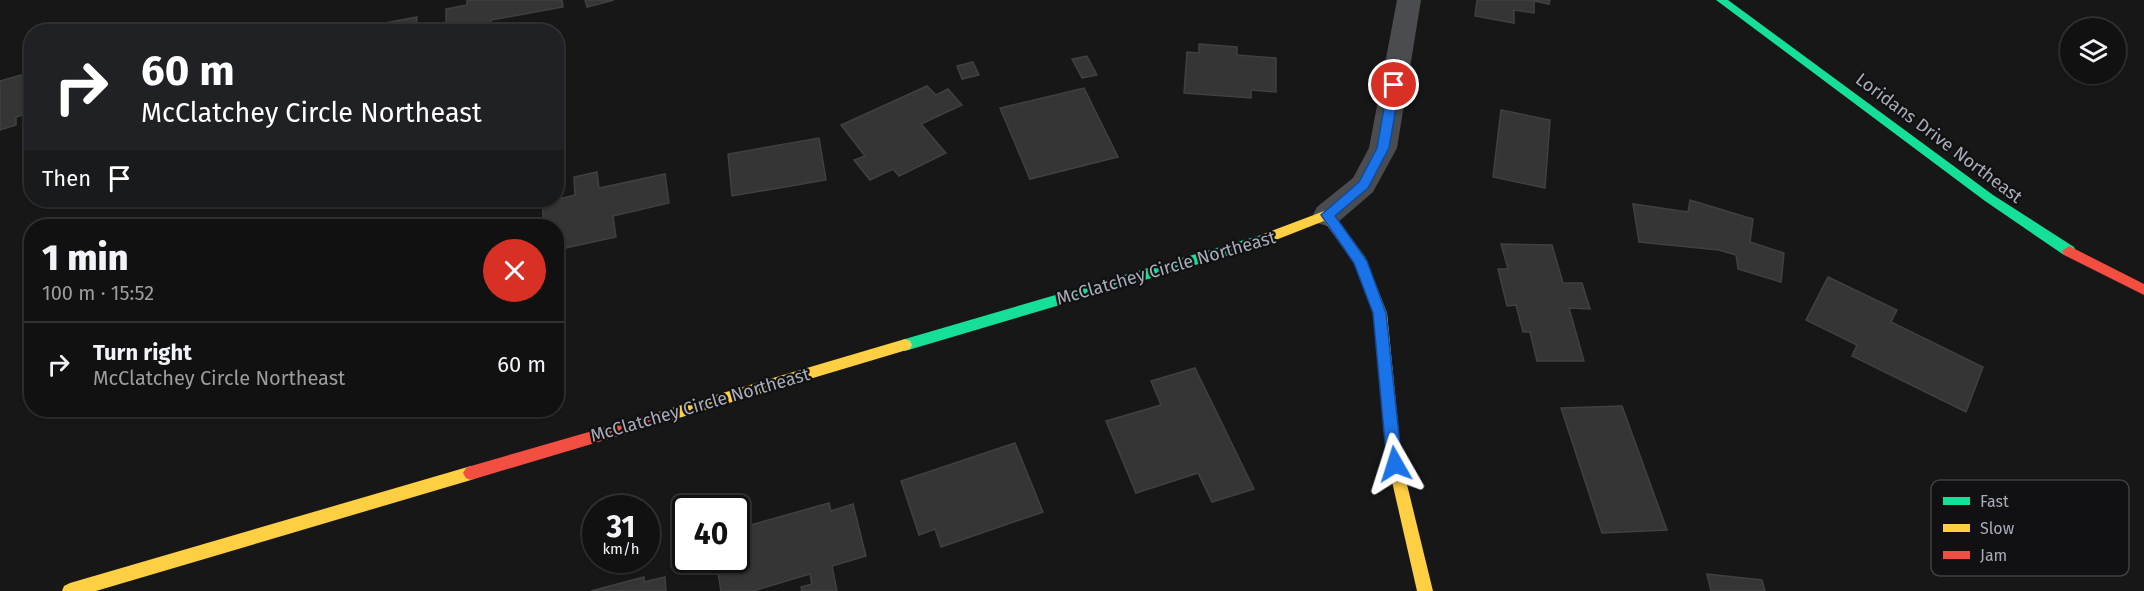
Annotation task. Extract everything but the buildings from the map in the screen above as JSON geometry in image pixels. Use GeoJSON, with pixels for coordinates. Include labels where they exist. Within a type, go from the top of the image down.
{"type":"FeatureCollection","features":[{"type":"Feature","properties":{"kind":"street","name":"McClatchey Circle Northeast"},"geometry":{"type":"LineString","coordinates":[[70,591],[1274,237],[1327,215],[1363,185],[1383,148],[1409,0]]}},
{"type":"Feature","properties":{"kind":"street","name":"Loridans Drive Northeast"},"geometry":{"type":"LineString","coordinates":[[1722,0],[1811,64],[2006,212],[2052,243],[2104,272],[2144,290]]}},
{"type":"Feature","properties":{"kind":"street"},"geometry":{"type":"LineString","coordinates":[[1327,215],[1360,261],[1380,313],[1395,464],[1425,591]]}},
{"type":"Feature","properties":{"kind":"traffic: fast"},"geometry":{"type":"LineString","coordinates":[[1721,0],[1989,198],[2069,251]]}},
{"type":"Feature","properties":{"kind":"traffic: fast"},"geometry":{"type":"LineString","coordinates":[[905,345],[1268,238]]}},
{"type":"Feature","properties":{"kind":"traffic: slow"},"geometry":{"type":"LineString","coordinates":[[1268,238],[1327,215],[1360,261],[1380,313],[1395,464],[1425,591]]}},
{"type":"Feature","properties":{"kind":"traffic: slow"},"geometry":{"type":"LineString","coordinates":[[672,414],[905,345]]}},
{"type":"Feature","properties":{"kind":"traffic: slow"},"geometry":{"type":"LineString","coordinates":[[70,591],[471,473]]}},
{"type":"Feature","properties":{"kind":"traffic: jam"},"geometry":{"type":"LineString","coordinates":[[2069,251],[2144,290]]}},
{"type":"Feature","properties":{"kind":"traffic: jam"},"geometry":{"type":"LineString","coordinates":[[471,473],[672,414]]}},
{"type":"Feature","properties":{"kind":"route"},"geometry":{"type":"LineString","coordinates":[[1394,85],[1383,148],[1363,185],[1327,215],[1360,261],[1380,313],[1395,464]]}}]}
